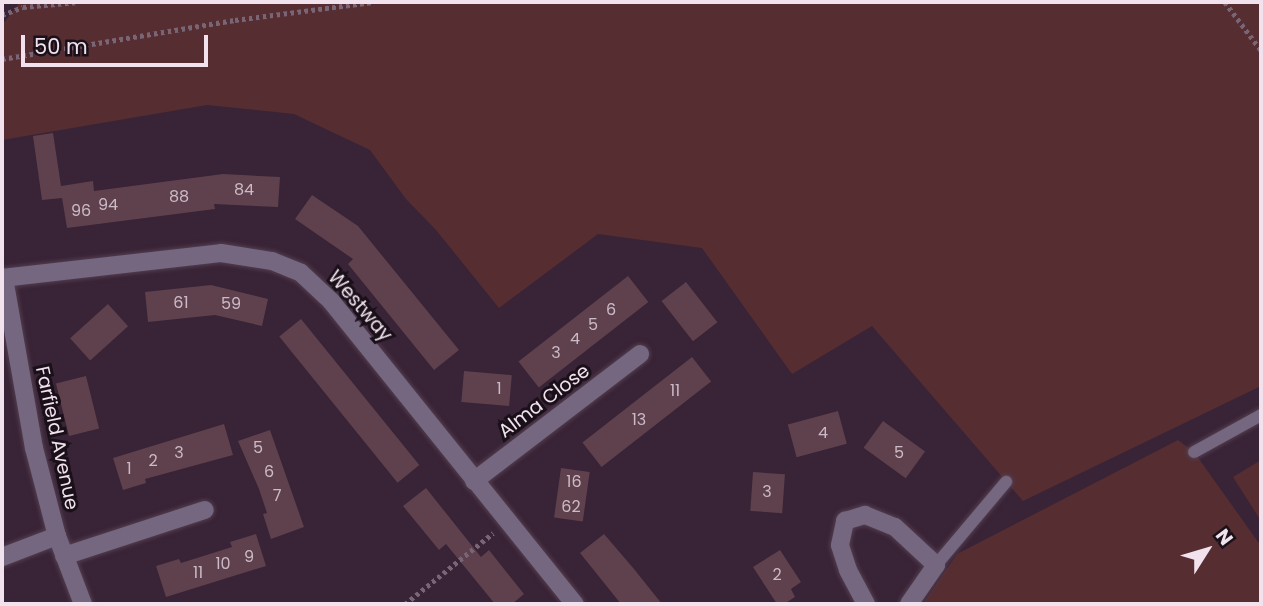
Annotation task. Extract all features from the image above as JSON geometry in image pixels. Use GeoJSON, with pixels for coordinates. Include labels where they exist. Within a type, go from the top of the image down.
{"type":"FeatureCollection","features":[{"type":"Feature","properties":{"kind":"street","name":"Westway"},"geometry":{"type":"LineString","coordinates":[[3,278],[221,253],[272,261],[301,273],[331,301],[575,604]]}},
{"type":"Feature","properties":{"kind":"street","name":"Farfield Avenue"},"geometry":{"type":"LineString","coordinates":[[3,278],[34,448],[57,536],[83,604]]}},
{"type":"Feature","properties":{"kind":"street","name":"Alma Close"},"geometry":{"type":"LineString","coordinates":[[474,481],[640,354]]}},
{"type":"Feature","properties":{"kind":"street"},"geometry":{"type":"LineString","coordinates":[[64,556],[205,510]]}},
{"type":"Feature","properties":{"kind":"street"},"geometry":{"type":"LineString","coordinates":[[866,604],[848,570],[839,545],[845,521],[865,515],[895,527],[936,565],[909,604]]}},
{"type":"Feature","properties":{"kind":"street"},"geometry":{"type":"LineString","coordinates":[[2,557],[57,536]]}},
{"type":"Feature","properties":{"kind":"lane"},"geometry":{"type":"LineString","coordinates":[[1194,452],[1261,415]]}},
{"type":"Feature","properties":{"kind":"lane"},"geometry":{"type":"LineString","coordinates":[[936,565],[1006,482]]}},
{"type":"Feature","properties":{"kind":"path"},"geometry":{"type":"LineString","coordinates":[[2,15],[23,7],[78,2]]}},
{"type":"Feature","properties":{"kind":"path"},"geometry":{"type":"LineString","coordinates":[[2,59],[235,20],[373,2]]}},
{"type":"Feature","properties":{"kind":"path"},"geometry":{"type":"LineString","coordinates":[[1225,2],[1261,50]]}},
{"type":"Feature","properties":{"kind":"path"},"geometry":{"type":"LineString","coordinates":[[405,604],[507,521]]}},
{"type":"Feature","properties":{"kind":"shaded area"},"geometry":{"type":"Polygon","coordinates":[[[20,2],[1261,2],[1261,386],[1023,501],[872,326],[792,374],[702,248],[598,234],[499,308],[436,230],[406,199],[370,150],[294,114],[207,105],[2,140],[2,25],[20,2]]]}},
{"type":"Feature","properties":{"kind":"shaded area"},"geometry":{"type":"Polygon","coordinates":[[[1178,440],[1194,452],[1261,546],[1261,604],[923,604],[957,554],[1178,440]]]}},
{"type":"Feature","properties":{"kind":"shaded area"},"geometry":{"type":"Polygon","coordinates":[[[1261,460],[1261,521],[1233,477],[1261,460]]]}},
{"type":"Feature","properties":{"kind":"building"},"geometry":{"type":"Polygon","coordinates":[[[53,133],[61,186],[93,181],[94,191],[223,174],[280,177],[278,207],[214,204],[215,209],[67,228],[62,198],[42,200],[33,136],[53,133]]]}},
{"type":"Feature","properties":{"kind":"building"},"geometry":{"type":"Polygon","coordinates":[[[312,195],[358,226],[459,350],[434,370],[348,264],[353,259],[295,219],[312,195]]]}},
{"type":"Feature","properties":{"kind":"building"},"geometry":{"type":"Polygon","coordinates":[[[628,276],[648,302],[539,388],[518,362],[628,276]]]}},
{"type":"Feature","properties":{"kind":"building"},"geometry":{"type":"Polygon","coordinates":[[[686,282],[717,322],[693,341],[662,301],[686,282]]]}},
{"type":"Feature","properties":{"kind":"building"},"geometry":{"type":"Polygon","coordinates":[[[211,285],[268,299],[262,326],[215,315],[148,322],[145,292],[211,285]]]}},
{"type":"Feature","properties":{"kind":"building"},"geometry":{"type":"Polygon","coordinates":[[[108,304],[128,326],[90,360],[70,338],[108,304]]]}},
{"type":"Feature","properties":{"kind":"building"},"geometry":{"type":"Polygon","coordinates":[[[301,319],[419,465],[398,483],[279,337],[301,319]]]}},
{"type":"Feature","properties":{"kind":"building"},"geometry":{"type":"Polygon","coordinates":[[[692,357],[711,381],[602,467],[582,443],[692,357]]]}},
{"type":"Feature","properties":{"kind":"building"},"geometry":{"type":"Polygon","coordinates":[[[464,371],[512,375],[509,406],[461,402],[464,371]]]}},
{"type":"Feature","properties":{"kind":"building"},"geometry":{"type":"Polygon","coordinates":[[[86,376],[99,428],[69,436],[56,383],[86,376]]]}},
{"type":"Feature","properties":{"kind":"building"},"geometry":{"type":"Polygon","coordinates":[[[838,411],[847,444],[797,457],[788,424],[838,411]]]}},
{"type":"Feature","properties":{"kind":"building"},"geometry":{"type":"Polygon","coordinates":[[[883,421],[925,452],[906,478],[864,448],[883,421]]]}},
{"type":"Feature","properties":{"kind":"building"},"geometry":{"type":"Polygon","coordinates":[[[224,424],[233,455],[145,479],[146,483],[123,490],[113,458],[224,424]]]}},
{"type":"Feature","properties":{"kind":"building"},"geometry":{"type":"Polygon","coordinates":[[[270,430],[304,527],[271,539],[263,514],[267,513],[259,489],[238,441],[270,430]]]}},
{"type":"Feature","properties":{"kind":"building"},"geometry":{"type":"Polygon","coordinates":[[[561,468],[590,472],[583,522],[554,518],[561,468]]]}},
{"type":"Feature","properties":{"kind":"building"},"geometry":{"type":"Polygon","coordinates":[[[753,472],[785,474],[782,513],[750,511],[753,472]]]}},
{"type":"Feature","properties":{"kind":"building"},"geometry":{"type":"Polygon","coordinates":[[[426,488],[481,557],[489,550],[524,594],[512,604],[495,604],[446,544],[439,550],[403,506],[426,488]]]}},
{"type":"Feature","properties":{"kind":"building"},"geometry":{"type":"Polygon","coordinates":[[[256,534],[266,566],[166,597],[156,566],[179,559],[181,563],[232,547],[230,542],[256,534]]]}},
{"type":"Feature","properties":{"kind":"building"},"geometry":{"type":"Polygon","coordinates":[[[604,534],[662,604],[621,604],[580,553],[604,534]]]}},
{"type":"Feature","properties":{"kind":"building"},"geometry":{"type":"Polygon","coordinates":[[[780,550],[801,582],[791,589],[795,597],[784,604],[777,604],[753,567],[780,550]]]}}]}
